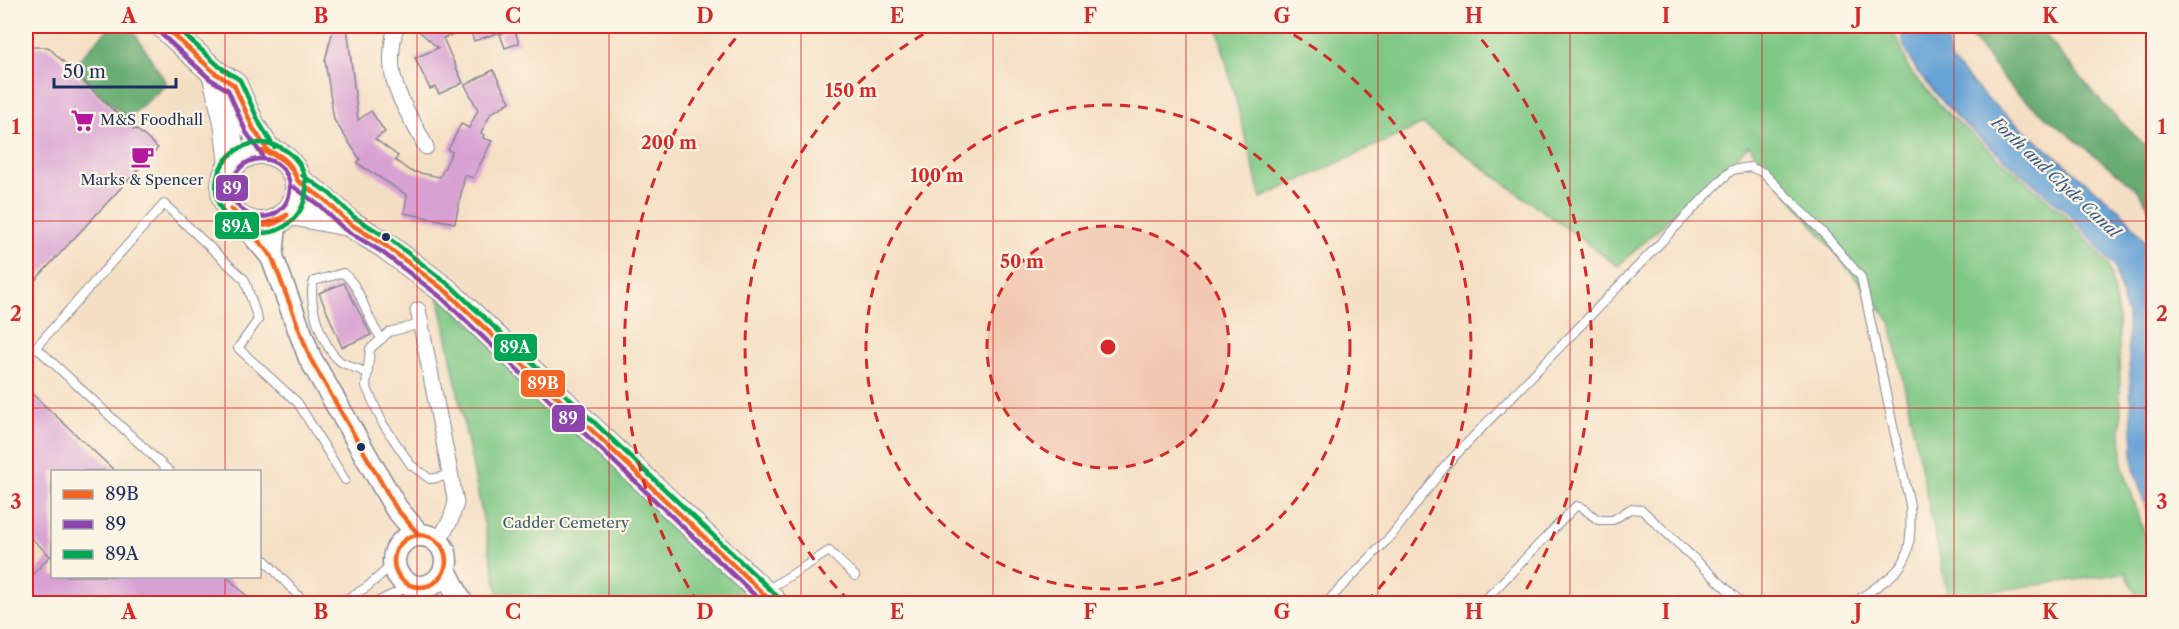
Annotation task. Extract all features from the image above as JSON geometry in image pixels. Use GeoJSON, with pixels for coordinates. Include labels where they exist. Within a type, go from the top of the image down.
{"type":"FeatureCollection","features":[{"type":"Feature","properties":{"kind":"main road"},"geometry":{"type":"LineString","coordinates":[[164,26],[215,73],[234,85],[253,128],[268,151],[288,161],[298,181],[299,192],[283,218],[272,256]]}},
{"type":"Feature","properties":{"kind":"main road"},"geometry":{"type":"LineString","coordinates":[[215,73],[227,122],[231,165],[225,180],[224,196],[230,210],[272,256],[310,358],[396,508],[413,546],[447,560],[445,570],[434,584],[418,587]]}},
{"type":"Feature","properties":{"kind":"main road"},"geometry":{"type":"LineString","coordinates":[[231,165],[248,153],[268,151]]}},
{"type":"Feature","properties":{"kind":"main road"},"geometry":{"type":"LineString","coordinates":[[298,181],[325,200],[349,224],[386,246],[447,292],[769,598]]}},
{"type":"Feature","properties":{"kind":"main road"},"geometry":{"type":"LineString","coordinates":[[242,221],[264,226],[283,218],[349,224]]}},
{"type":"Feature","properties":{"kind":"main road"},"geometry":{"type":"LineString","coordinates":[[413,546],[399,577],[451,603]]}},
{"type":"Feature","properties":{"kind":"main road"},"geometry":{"type":"LineString","coordinates":[[445,570],[462,603]]}},
{"type":"Feature","properties":{"kind":"street"},"geometry":{"type":"LineString","coordinates":[[396,26],[390,50],[391,79],[426,147]]}},
{"type":"Feature","properties":{"kind":"street"},"geometry":{"type":"LineString","coordinates":[[413,546],[451,519],[456,502],[419,317]]}},
{"type":"Feature","properties":{"kind":"lane"},"geometry":{"type":"LineString","coordinates":[[1325,603],[1392,535],[1446,465],[1598,306],[1732,170],[1749,167],[1764,173],[1826,236],[1861,277],[1910,505],[1912,542],[1902,567],[1852,603]]}},
{"type":"Feature","properties":{"kind":"lane"},"geometry":{"type":"LineString","coordinates":[[169,470],[36,347],[164,204],[245,280],[258,320],[238,348],[298,403],[345,480]]}},
{"type":"Feature","properties":{"kind":"lane"},"geometry":{"type":"LineString","coordinates":[[368,373],[340,361],[327,345],[311,303],[310,290],[314,280],[344,273],[353,280],[366,311],[382,339]]}},
{"type":"Feature","properties":{"kind":"lane"},"geometry":{"type":"LineString","coordinates":[[419,317],[389,332],[370,349],[366,386],[383,424],[411,465],[430,479],[452,475]]}},
{"type":"Feature","properties":{"kind":"lane"},"geometry":{"type":"LineString","coordinates":[[1480,603],[1576,506],[1583,508],[1598,520],[1613,520],[1630,509],[1642,510],[1743,603]]}},
{"type":"Feature","properties":{"kind":"lane"},"geometry":{"type":"LineString","coordinates":[[338,603],[367,587],[413,546]]}},
{"type":"Feature","properties":{"kind":"lane"},"geometry":{"type":"LineString","coordinates":[[769,598],[829,551],[855,576]]}},
{"type":"Feature","properties":{"kind":"lane"},"geometry":{"type":"LineString","coordinates":[[261,556],[306,603]]}},
{"type":"Feature","properties":{"kind":"lane"},"geometry":{"type":"LineString","coordinates":[[374,603],[418,587]]}},
{"type":"Feature","properties":{"kind":"green space"},"geometry":{"type":"Polygon","coordinates":[[[111,26],[130,26],[167,84],[127,119],[72,67],[111,26]]]}},
{"type":"Feature","properties":{"kind":"green space"},"geometry":{"type":"Polygon","coordinates":[[[1217,26],[1888,26],[1898,40],[1910,71],[1949,115],[2067,217],[2108,264],[2118,315],[2122,465],[2153,559],[2153,603],[2140,603],[2126,573],[1948,597],[1891,322],[1749,145],[1618,266],[1423,124],[1261,198],[1217,26]]]}},
{"type":"Feature","properties":{"kind":"green space"},"geometry":{"type":"Polygon","coordinates":[[[1968,26],[2038,26],[2103,104],[2153,153],[2153,214],[2138,190],[2014,91],[1972,38],[1968,26]]]}},
{"type":"Feature","properties":{"kind":"green space","name":"Cadder Cemetery"},"geometry":{"type":"Polygon","coordinates":[[[438,293],[767,603],[500,603],[438,293]]]}},
{"type":"Feature","properties":{"kind":"water","name":"Forth and Clyde Canal"},"geometry":{"type":"Polygon","coordinates":[[[1900,26],[1945,26],[1950,59],[1985,97],[2124,214],[2147,244],[2154,277],[2153,530],[2134,469],[2127,315],[2114,266],[2070,215],[1956,117],[1917,71],[1904,46],[1900,26]]]}},
{"type":"Feature","properties":{"kind":"building"},"geometry":{"type":"Polygon","coordinates":[[[334,26],[347,26],[358,120],[371,111],[385,132],[375,139],[398,156],[395,160],[410,171],[440,177],[452,152],[448,150],[461,124],[469,128],[478,110],[465,85],[493,70],[510,102],[491,113],[481,133],[484,135],[483,138],[492,141],[473,178],[465,175],[455,223],[404,213],[407,195],[357,163],[360,159],[334,120],[325,60],[334,26]]]}},
{"type":"Feature","properties":{"kind":"building"},"geometry":{"type":"Polygon","coordinates":[[[426,26],[511,26],[512,28],[474,41],[470,29],[443,38],[463,83],[439,94],[435,87],[430,89],[415,58],[438,48],[420,32],[426,26]]]}},
{"type":"Feature","properties":{"kind":"building"},"geometry":{"type":"Polygon","coordinates":[[[514,28],[519,43],[505,48],[500,34],[514,28]]]}},
{"type":"Feature","properties":{"kind":"building"},"geometry":{"type":"Polygon","coordinates":[[[26,47],[48,47],[134,130],[136,129],[158,148],[26,290],[26,47]]]}},
{"type":"Feature","properties":{"kind":"building"},"geometry":{"type":"Polygon","coordinates":[[[344,283],[371,335],[342,347],[319,293],[344,283]]]}},
{"type":"Feature","properties":{"kind":"building"},"geometry":{"type":"Polygon","coordinates":[[[26,388],[114,470],[51,470],[51,578],[228,578],[254,603],[40,603],[26,589],[26,581],[50,556],[26,533],[26,388]]]}},
{"type":"Feature","properties":{"kind":"transit line","name":"89B"},"geometry":{"type":"LineString","coordinates":[[164,26],[215,73],[234,85],[253,128],[268,151]]}},
{"type":"Feature","properties":{"kind":"transit line","name":"89A"},"geometry":{"type":"LineString","coordinates":[[175,26],[220,67],[240,80],[260,124],[274,147]]}},
{"type":"Feature","properties":{"kind":"transit line","name":"89"},"geometry":{"type":"LineString","coordinates":[[159,32],[210,79],[228,90],[246,132],[262,155]]}},
{"type":"Feature","properties":{"kind":"transit line","name":"89A"},"geometry":{"type":"LineString","coordinates":[[261,143],[278,147],[293,156],[302,171],[306,188],[302,205],[293,220],[278,229],[261,233],[244,229],[229,220],[220,205],[216,188],[220,171],[229,156],[244,147],[261,143]]}},
{"type":"Feature","properties":{"kind":"transit line","name":"89B"},"geometry":{"type":"LineString","coordinates":[[259,151],[282,160],[297,179]]}},
{"type":"Feature","properties":{"kind":"transit line","name":"89B"},"geometry":{"type":"LineString","coordinates":[[259,151],[266,151],[283,158],[297,179]]}},
{"type":"Feature","properties":{"kind":"transit line","name":"89"},"geometry":{"type":"LineString","coordinates":[[261,159],[272,161],[282,167],[288,177],[290,188],[288,199],[282,209],[272,215],[261,217],[250,215],[240,209],[234,199],[232,188],[234,177],[240,167],[250,161],[261,159]]}},
{"type":"Feature","properties":{"kind":"transit line","name":"89A"},"geometry":{"type":"LineString","coordinates":[[302,175],[330,194],[354,217],[391,240],[452,287],[780,599]]}},
{"type":"Feature","properties":{"kind":"transit line","name":"89B"},"geometry":{"type":"LineString","coordinates":[[298,181],[325,200],[349,223],[386,246],[447,292],[774,604]]}},
{"type":"Feature","properties":{"kind":"transit line","name":"89"},"geometry":{"type":"LineString","coordinates":[[294,187],[320,206],[344,229],[382,252],[442,298],[764,604]]}},
{"type":"Feature","properties":{"kind":"transit line","name":"89B"},"geometry":{"type":"LineString","coordinates":[[231,209],[245,220],[258,224],[272,222],[287,215]]}},
{"type":"Feature","properties":{"kind":"transit line","name":"89B"},"geometry":{"type":"LineString","coordinates":[[231,209],[244,220],[258,226],[273,224],[287,215]]}},
{"type":"Feature","properties":{"kind":"transit line","name":"89B"},"geometry":{"type":"LineString","coordinates":[[242,221],[272,257],[310,358],[396,508],[419,535]]}},
{"type":"Feature","properties":{"kind":"transit line","name":"89B"},"geometry":{"type":"LineString","coordinates":[[415,535],[425,535],[439,542],[446,561],[439,580],[425,587],[415,587],[405,583],[398,576],[394,566],[394,556],[398,546],[405,539],[415,535]]}},
{"type":"Feature","properties":{"kind":"place","name":"M&S Foodhall"},"geometry":{"type":"Point","coordinates":[82,120]}},
{"type":"Feature","properties":{"kind":"place","name":"Marks & Spencer"},"geometry":{"type":"Point","coordinates":[142,156]}}]}
